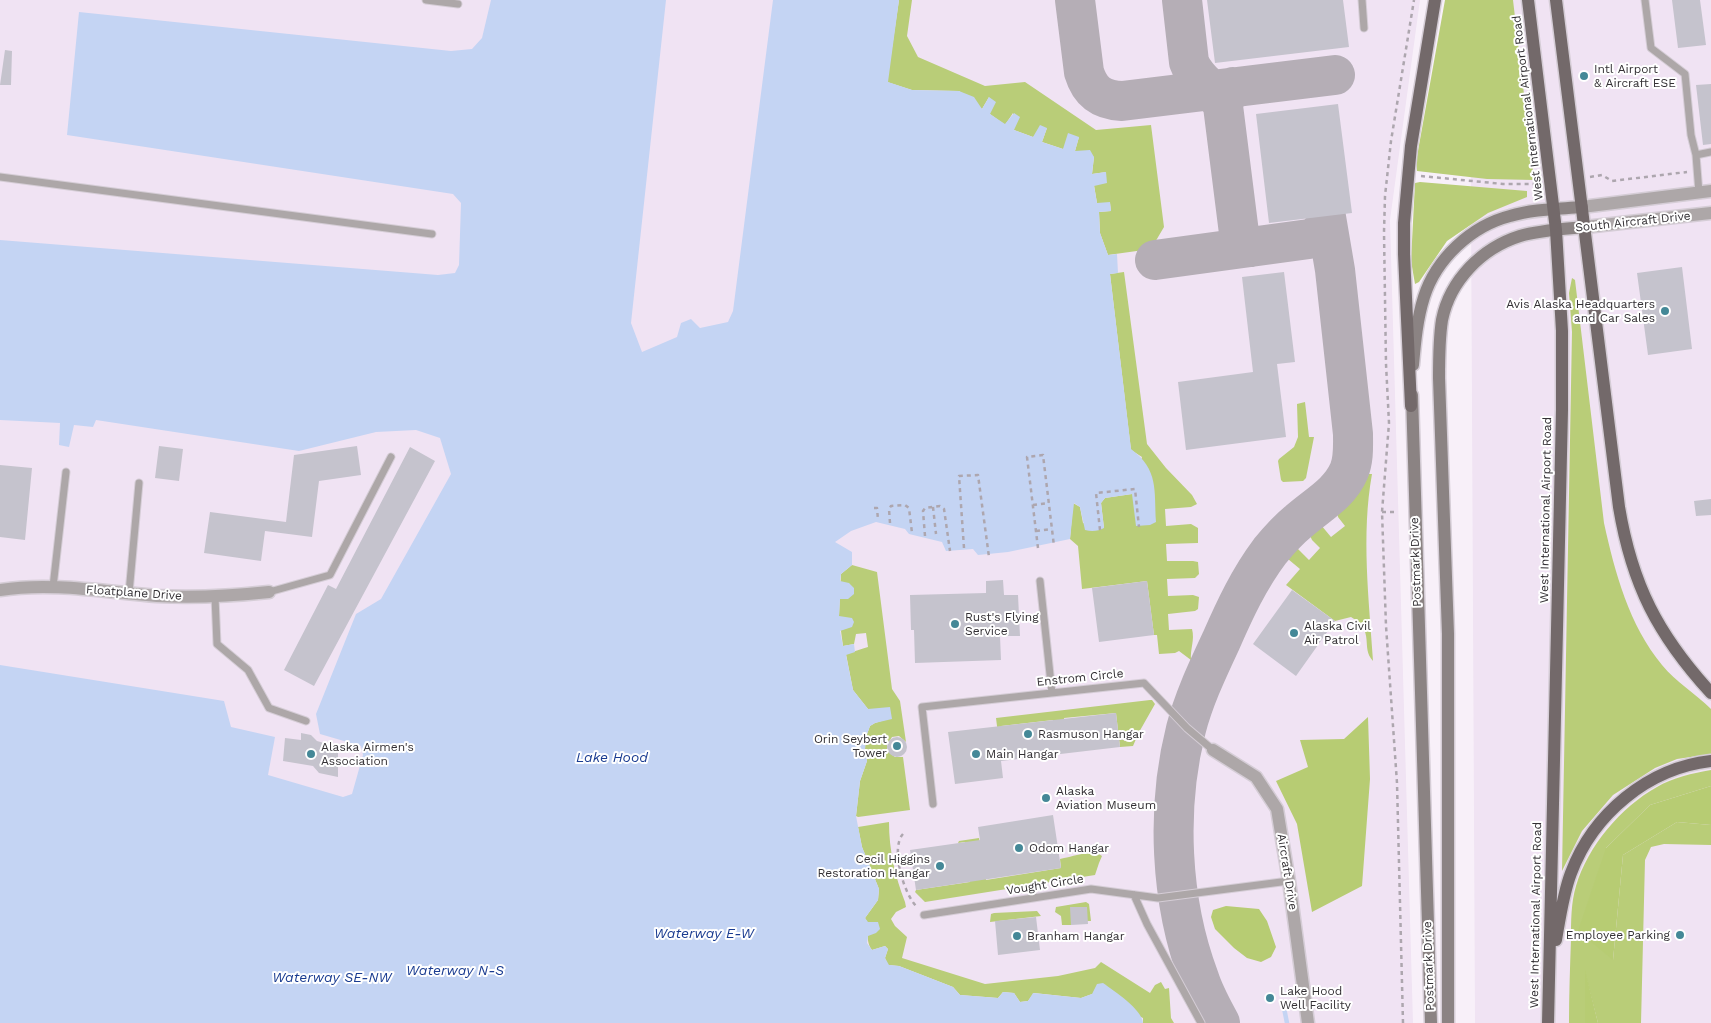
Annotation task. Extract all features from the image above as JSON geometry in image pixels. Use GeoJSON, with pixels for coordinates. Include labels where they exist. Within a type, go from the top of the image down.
{"type":"FeatureCollection","features":[{"type":"Feature","properties":{"kind":"main road"},"geometry":{"type":"LineString","coordinates":[[1411,406],[1404,223],[1410,156],[1435,0]]}},
{"type":"Feature","properties":{"kind":"main road","name":"West International Airport Road"},"geometry":{"type":"LineString","coordinates":[[1528,0],[1554,209],[1561,323],[1562,383],[1548,1023]]}},
{"type":"Feature","properties":{"kind":"main road"},"geometry":{"type":"LineString","coordinates":[[1556,0],[1619,507],[1631,564],[1640,589],[1671,645],[1711,693]]}},
{"type":"Feature","properties":{"kind":"main road"},"geometry":{"type":"LineString","coordinates":[[1548,994],[1564,893],[1571,872],[1593,832],[1625,798],[1654,778],[1684,766],[1711,761]]}},
{"type":"Feature","properties":{"kind":"street","name":"South Aircraft Drive"},"geometry":{"type":"LineString","coordinates":[[1582,208],[1705,192]]}},
{"type":"Feature","properties":{"kind":"street","name":"Postmark Drive"},"geometry":{"type":"LineString","coordinates":[[1432,1023],[1411,406],[1417,323],[1427,288],[1438,268],[1463,241],[1489,224],[1515,214],[1554,209],[1582,208]]}},
{"type":"Feature","properties":{"kind":"street","name":"South Aircraft Drive"},"geometry":{"type":"LineString","coordinates":[[1556,230],[1711,213]]}},
{"type":"Feature","properties":{"kind":"street","name":"Postmark Drive"},"geometry":{"type":"LineString","coordinates":[[1448,1023],[1448,634],[1440,335],[1444,310],[1450,296],[1476,260],[1493,248],[1512,239],[1556,230]]}},
{"type":"Feature","properties":{"kind":"street","name":"Floatplane Drive"},"geometry":{"type":"LineString","coordinates":[[0,590],[20,587],[53,587],[194,598],[269,592]]}},
{"type":"Feature","properties":{"kind":"street","name":"Aircraft Drive"},"geometry":{"type":"LineString","coordinates":[[1213,750],[1256,777],[1277,809],[1289,881],[1308,1023]]}},
{"type":"Feature","properties":{"kind":"lane"},"geometry":{"type":"LineString","coordinates":[[426,0],[458,4]]}},
{"type":"Feature","properties":{"kind":"lane"},"geometry":{"type":"LineString","coordinates":[[1362,0],[1364,28]]}},
{"type":"Feature","properties":{"kind":"lane"},"geometry":{"type":"LineString","coordinates":[[1645,0],[1651,48],[1685,74],[1690,135],[1705,192]]}},
{"type":"Feature","properties":{"kind":"lane"},"geometry":{"type":"LineString","coordinates":[[1696,155],[1711,152]]}},
{"type":"Feature","properties":{"kind":"lane"},"geometry":{"type":"LineString","coordinates":[[0,177],[432,234]]}},
{"type":"Feature","properties":{"kind":"lane"},"geometry":{"type":"LineString","coordinates":[[269,592],[330,575],[391,457]]}},
{"type":"Feature","properties":{"kind":"lane"},"geometry":{"type":"LineString","coordinates":[[53,587],[66,472]]}},
{"type":"Feature","properties":{"kind":"lane"},"geometry":{"type":"LineString","coordinates":[[129,593],[139,483]]}},
{"type":"Feature","properties":{"kind":"lane"},"geometry":{"type":"LineString","coordinates":[[1040,581],[1052,693]]}},
{"type":"Feature","properties":{"kind":"lane"},"geometry":{"type":"LineString","coordinates":[[215,597],[217,644],[248,670],[269,708],[306,721]]}},
{"type":"Feature","properties":{"kind":"lane","name":"Enstrom Circle"},"geometry":{"type":"LineString","coordinates":[[933,804],[922,707],[1144,683],[1187,728],[1213,750]]}},
{"type":"Feature","properties":{"kind":"lane","name":"Vought Circle"},"geometry":{"type":"LineString","coordinates":[[924,914],[1091,889],[1158,898],[1289,881]]}},
{"type":"Feature","properties":{"kind":"lane"},"geometry":{"type":"LineString","coordinates":[[1134,895],[1147,924],[1201,1023]]}},
{"type":"Feature","properties":{"kind":"path"},"geometry":{"type":"LineString","coordinates":[[1038,548],[1028,457],[1043,456],[1054,546]]}},
{"type":"Feature","properties":{"kind":"path"},"geometry":{"type":"LineString","coordinates":[[964,548],[959,476],[978,474],[989,556]]}},
{"type":"Feature","properties":{"kind":"path"},"geometry":{"type":"LineString","coordinates":[[1100,530],[1096,493],[1135,489],[1139,527]]}},
{"type":"Feature","properties":{"kind":"path"},"geometry":{"type":"LineString","coordinates":[[1033,505],[1049,503]]}},
{"type":"Feature","properties":{"kind":"path"},"geometry":{"type":"LineString","coordinates":[[890,523],[889,510],[891,506],[906,505],[909,508],[912,532]]}},
{"type":"Feature","properties":{"kind":"path"},"geometry":{"type":"LineString","coordinates":[[925,536],[923,510],[940,506],[944,509],[950,551]]}},
{"type":"Feature","properties":{"kind":"path"},"geometry":{"type":"LineString","coordinates":[[933,507],[936,534]]}},
{"type":"Feature","properties":{"kind":"path"},"geometry":{"type":"LineString","coordinates":[[874,508],[877,508],[878,520]]}},
{"type":"Feature","properties":{"kind":"path"},"geometry":{"type":"LineString","coordinates":[[1398,512],[1382,512],[1386,626],[1397,783],[1403,1023]]}},
{"type":"Feature","properties":{"kind":"path"},"geometry":{"type":"LineString","coordinates":[[1036,531],[1052,529]]}},
{"type":"Feature","properties":{"kind":"path"},"geometry":{"type":"LineString","coordinates":[[1119,739],[1137,737]]}},
{"type":"Feature","properties":{"kind":"path"},"geometry":{"type":"LineString","coordinates":[[903,834],[899,838],[898,855],[902,878],[907,894],[914,905],[924,914]]}},
{"type":"Feature","properties":{"kind":"shaded area"},"geometry":{"type":"Polygon","coordinates":[[[0,0],[1420,0],[1390,220],[1413,1023],[0,1023],[0,0]]]}},
{"type":"Feature","properties":{"kind":"shaded area"},"geometry":{"type":"Polygon","coordinates":[[[1470,0],[1711,0],[1711,1023],[1475,1023],[1470,0]]]}},
{"type":"Feature","properties":{"kind":"green space"},"geometry":{"type":"Polygon","coordinates":[[[899,0],[912,0],[907,36],[918,57],[985,86],[1025,82],[1096,130],[1151,125],[1164,227],[1151,249],[1108,255],[1100,233],[1099,212],[1111,211],[1110,203],[1097,203],[1094,185],[1106,172],[1092,174],[1094,157],[1075,151],[1079,137],[1063,149],[1042,142],[1047,128],[1033,137],[1014,130],[1013,113],[1005,125],[990,114],[989,97],[982,109],[959,91],[912,90],[887,82],[899,0]]]}},
{"type":"Feature","properties":{"kind":"green space"},"geometry":{"type":"Polygon","coordinates":[[[1445,0],[1513,0],[1534,180],[1487,179],[1417,171],[1416,162],[1445,0]]]}},
{"type":"Feature","properties":{"kind":"green space"},"geometry":{"type":"Polygon","coordinates":[[[1415,183],[1527,191],[1527,197],[1488,213],[1447,241],[1419,282],[1415,284],[1411,261],[1415,183]]]}},
{"type":"Feature","properties":{"kind":"green space"},"geometry":{"type":"Polygon","coordinates":[[[1124,272],[1147,444],[1166,468],[1192,495],[1197,504],[1191,507],[1165,509],[1166,526],[1191,524],[1198,528],[1198,543],[1166,544],[1167,561],[1198,562],[1199,574],[1195,578],[1167,579],[1168,596],[1193,595],[1199,597],[1198,609],[1195,611],[1168,614],[1169,630],[1192,629],[1191,660],[1179,651],[1159,654],[1157,635],[1154,635],[1147,581],[1082,589],[1078,546],[1070,539],[1073,503],[1080,507],[1083,523],[1104,528],[1101,503],[1105,498],[1132,494],[1142,457],[1131,450],[1110,274],[1124,272]]]}},
{"type":"Feature","properties":{"kind":"green space"},"geometry":{"type":"Polygon","coordinates":[[[1572,278],[1575,280],[1604,523],[1618,579],[1632,616],[1650,649],[1668,671],[1711,709],[1711,754],[1677,759],[1655,768],[1613,795],[1582,831],[1562,871],[1572,332],[1569,293],[1572,278]]]}},
{"type":"Feature","properties":{"kind":"green space"},"geometry":{"type":"Polygon","coordinates":[[[1305,402],[1309,437],[1314,437],[1306,478],[1303,481],[1283,482],[1278,461],[1294,447],[1298,437],[1297,404],[1305,402]]]}},
{"type":"Feature","properties":{"kind":"green space"},"geometry":{"type":"Polygon","coordinates":[[[1369,474],[1372,474],[1366,544],[1373,661],[1369,656],[1366,633],[1359,622],[1351,617],[1335,621],[1286,585],[1300,569],[1288,559],[1286,552],[1290,547],[1296,547],[1309,560],[1320,548],[1312,540],[1308,531],[1317,523],[1331,537],[1345,526],[1338,517],[1337,508],[1348,502],[1356,494],[1369,474]]]}},
{"type":"Feature","properties":{"kind":"green space"},"geometry":{"type":"Polygon","coordinates":[[[852,565],[877,572],[892,689],[900,701],[906,742],[899,736],[892,737],[887,745],[887,751],[895,757],[903,757],[910,810],[858,817],[856,816],[860,781],[867,761],[866,737],[870,726],[891,718],[868,709],[853,690],[846,654],[868,647],[866,633],[856,634],[854,644],[843,646],[839,616],[841,574],[852,565]]]}},
{"type":"Feature","properties":{"kind":"green space"},"geometry":{"type":"Polygon","coordinates":[[[1152,700],[1155,704],[1138,734],[1123,736],[1124,741],[1136,739],[1133,746],[1120,747],[1116,713],[1064,718],[1067,741],[1056,743],[1053,720],[1001,726],[1000,750],[996,718],[1152,700]]]}},
{"type":"Feature","properties":{"kind":"green space"},"geometry":{"type":"Polygon","coordinates":[[[1368,717],[1370,779],[1362,886],[1312,912],[1297,824],[1276,781],[1308,767],[1300,740],[1344,739],[1368,717]]]}},
{"type":"Feature","properties":{"kind":"green space"},"geometry":{"type":"Polygon","coordinates":[[[1711,770],[1711,786],[1650,805],[1606,848],[1613,960],[1623,855],[1677,822],[1711,825],[1711,845],[1664,844],[1651,847],[1645,860],[1641,1023],[1598,1023],[1585,973],[1585,1023],[1569,1023],[1572,905],[1581,871],[1589,856],[1597,842],[1608,829],[1631,805],[1644,795],[1669,781],[1711,770]]]}},
{"type":"Feature","properties":{"kind":"green space"},"geometry":{"type":"Polygon","coordinates":[[[1711,786],[1711,825],[1677,822],[1623,855],[1613,960],[1578,931],[1606,848],[1650,805],[1711,786]]]}},
{"type":"Feature","properties":{"kind":"green space"},"geometry":{"type":"Polygon","coordinates":[[[889,822],[893,863],[906,907],[896,912],[891,919],[895,926],[907,937],[902,958],[985,984],[1058,976],[1095,968],[1101,962],[1150,993],[1155,985],[1161,982],[1165,989],[1169,988],[1171,1018],[1174,1023],[1143,1023],[1143,1018],[1092,994],[1081,998],[1034,993],[1028,1001],[1020,1002],[1014,993],[1003,992],[998,998],[960,995],[953,987],[899,966],[888,965],[885,958],[888,949],[885,946],[872,950],[868,941],[868,926],[865,918],[878,900],[879,889],[862,847],[858,827],[889,822]]]}},
{"type":"Feature","properties":{"kind":"green space"},"geometry":{"type":"Polygon","coordinates":[[[979,838],[986,880],[1061,868],[1060,859],[1078,855],[1094,853],[1102,856],[1095,875],[925,902],[915,892],[916,890],[970,882],[965,842],[958,843],[959,841],[979,838]]]}},
{"type":"Feature","properties":{"kind":"green space"},"geometry":{"type":"Polygon","coordinates":[[[1086,902],[1089,904],[1091,921],[1087,921],[1086,907],[1071,907],[1071,925],[1062,925],[1061,916],[1055,912],[1056,907],[1086,902]]]}},
{"type":"Feature","properties":{"kind":"green space"},"geometry":{"type":"Polygon","coordinates":[[[1226,906],[1259,909],[1267,921],[1276,947],[1271,957],[1261,962],[1247,958],[1215,929],[1211,917],[1213,910],[1226,906]]]}},
{"type":"Feature","properties":{"kind":"green space"},"geometry":{"type":"Polygon","coordinates":[[[1037,911],[1041,916],[990,922],[991,914],[994,913],[1037,911]]]}},
{"type":"Feature","properties":{"kind":"green space"},"geometry":{"type":"Polygon","coordinates":[[[1585,970],[1598,1023],[1585,1023],[1585,970]]]}},
{"type":"Feature","properties":{"kind":"water","name":"Lake Hood"},"geometry":{"type":"Polygon","coordinates":[[[491,0],[666,0],[631,323],[642,352],[677,337],[681,323],[691,319],[700,328],[728,322],[733,311],[773,0],[899,0],[888,82],[912,90],[959,91],[974,97],[982,109],[989,97],[996,102],[990,114],[1005,124],[1014,113],[1020,117],[1014,130],[1033,137],[1040,125],[1047,128],[1042,142],[1063,149],[1068,133],[1079,137],[1075,151],[1090,150],[1094,157],[1092,174],[1106,172],[1107,183],[1094,186],[1097,203],[1110,202],[1111,211],[1099,212],[1100,233],[1108,255],[1117,254],[1118,273],[1110,274],[1131,449],[1140,457],[1151,473],[1155,490],[1156,522],[1150,525],[1136,526],[1132,494],[1105,498],[1101,503],[1104,528],[1102,529],[1085,530],[1080,507],[1074,503],[1070,539],[1008,552],[978,555],[973,549],[946,551],[942,542],[909,534],[905,529],[876,522],[851,531],[835,542],[852,552],[852,565],[841,574],[840,581],[849,583],[854,588],[854,594],[848,599],[840,599],[839,616],[852,618],[854,622],[852,627],[840,631],[843,646],[854,644],[855,652],[846,655],[853,690],[868,709],[890,707],[892,719],[870,726],[866,737],[867,761],[860,781],[856,816],[862,847],[879,889],[878,900],[865,918],[868,922],[878,922],[880,929],[868,936],[867,943],[872,950],[885,946],[888,949],[885,958],[889,965],[899,966],[953,987],[960,995],[998,998],[1003,992],[1014,993],[1020,1002],[1028,1001],[1033,993],[1081,998],[1092,994],[1097,984],[1103,983],[1133,1006],[1143,1023],[0,1023],[0,665],[224,701],[231,727],[275,737],[268,775],[343,797],[352,794],[363,755],[361,746],[320,734],[316,714],[356,614],[381,599],[451,474],[440,438],[416,430],[376,432],[299,451],[96,420],[93,427],[74,425],[69,447],[59,445],[60,423],[0,420],[0,240],[438,275],[455,273],[459,265],[461,203],[453,194],[67,135],[79,12],[451,51],[472,49],[482,38],[491,0]]]}},
{"type":"Feature","properties":{"kind":"building"},"geometry":{"type":"Polygon","coordinates":[[[1207,0],[1343,0],[1349,47],[1215,63],[1207,0]]]}},
{"type":"Feature","properties":{"kind":"building"},"geometry":{"type":"Polygon","coordinates":[[[1672,0],[1700,0],[1706,45],[1678,48],[1672,0]]]}},
{"type":"Feature","properties":{"kind":"building"},"geometry":{"type":"Polygon","coordinates":[[[5,50],[12,51],[11,85],[0,85],[5,50]]]}},
{"type":"Feature","properties":{"kind":"building"},"geometry":{"type":"Polygon","coordinates":[[[1711,84],[1711,144],[1703,145],[1696,85],[1711,84]]]}},
{"type":"Feature","properties":{"kind":"building"},"geometry":{"type":"Polygon","coordinates":[[[1338,104],[1352,213],[1269,223],[1256,114],[1338,104]]]}},
{"type":"Feature","properties":{"kind":"building","name":"Avis Alaska Headquarters and Car Sales"},"geometry":{"type":"Polygon","coordinates":[[[1682,267],[1692,349],[1648,355],[1637,273],[1682,267]]]}},
{"type":"Feature","properties":{"kind":"building"},"geometry":{"type":"Polygon","coordinates":[[[1284,272],[1295,362],[1277,364],[1286,437],[1186,450],[1178,382],[1253,372],[1242,277],[1284,272]]]}},
{"type":"Feature","properties":{"kind":"building"},"geometry":{"type":"Polygon","coordinates":[[[159,446],[183,449],[179,481],[155,478],[159,446]]]}},
{"type":"Feature","properties":{"kind":"building"},"geometry":{"type":"Polygon","coordinates":[[[357,446],[361,475],[319,481],[312,537],[265,531],[261,561],[204,553],[210,512],[286,522],[294,455],[357,446]]]}},
{"type":"Feature","properties":{"kind":"building"},"geometry":{"type":"Polygon","coordinates":[[[410,447],[435,461],[314,686],[284,670],[328,585],[336,589],[410,447]]]}},
{"type":"Feature","properties":{"kind":"building"},"geometry":{"type":"Polygon","coordinates":[[[0,465],[32,468],[25,540],[0,537],[0,465]]]}},
{"type":"Feature","properties":{"kind":"building"},"geometry":{"type":"Polygon","coordinates":[[[1711,499],[1711,515],[1696,516],[1694,501],[1711,499]]]}},
{"type":"Feature","properties":{"kind":"building","name":"Rust's Flying Service"},"geometry":{"type":"Polygon","coordinates":[[[1003,580],[1004,595],[1018,595],[1020,636],[1000,636],[1001,660],[915,663],[914,630],[911,630],[910,595],[986,593],[986,581],[1003,580]]]}},
{"type":"Feature","properties":{"kind":"building"},"geometry":{"type":"Polygon","coordinates":[[[1147,581],[1154,635],[1099,642],[1092,588],[1147,581]]]}},
{"type":"Feature","properties":{"kind":"building","name":"Alaska Civil Air Patrol"},"geometry":{"type":"Polygon","coordinates":[[[1292,590],[1335,621],[1296,676],[1253,644],[1292,590]]]}},
{"type":"Feature","properties":{"kind":"building"},"geometry":{"type":"Polygon","coordinates":[[[1116,713],[1120,747],[1001,761],[1003,778],[955,784],[948,732],[1116,713]]]}},
{"type":"Feature","properties":{"kind":"building","name":"Alaska Airmen's Association"},"geometry":{"type":"Polygon","coordinates":[[[301,733],[311,735],[317,741],[338,747],[338,777],[319,773],[313,766],[283,761],[285,738],[301,740],[301,733]]]}},
{"type":"Feature","properties":{"kind":"building","name":"Orin Seybert Tower"},"geometry":{"type":"Polygon","coordinates":[[[897,737],[904,740],[907,747],[904,754],[897,757],[890,754],[887,747],[890,740],[897,737]]]}},
{"type":"Feature","properties":{"kind":"building"},"geometry":{"type":"Polygon","coordinates":[[[1053,815],[1061,868],[916,890],[910,850],[980,840],[978,827],[1053,815]]]}},
{"type":"Feature","properties":{"kind":"building"},"geometry":{"type":"Polygon","coordinates":[[[1070,907],[1087,907],[1088,924],[1071,925],[1070,907]]]}},
{"type":"Feature","properties":{"kind":"building","name":"Branham Hangar"},"geometry":{"type":"Polygon","coordinates":[[[1036,917],[1040,950],[998,955],[995,921],[1036,917]]]}},
{"type":"Feature","properties":{"kind":"waterway"},"geometry":{"type":"LineString","coordinates":[[1284,1008],[1287,1023]]}},
{"type":"Feature","properties":{"kind":"taxiway"},"geometry":{"type":"LineString","coordinates":[[1075,0],[1086,79],[1097,94],[1108,99],[1122,101],[1335,75]]}},
{"type":"Feature","properties":{"kind":"taxiway"},"geometry":{"type":"LineString","coordinates":[[1182,0],[1189,62],[1196,75],[1215,94],[1223,106]]}},
{"type":"Feature","properties":{"kind":"taxiway"},"geometry":{"type":"LineString","coordinates":[[1233,87],[1225,98],[1223,106],[1239,233],[1241,239],[1251,247]]}},
{"type":"Feature","properties":{"kind":"taxiway"},"geometry":{"type":"LineString","coordinates":[[1155,260],[1309,239],[1321,231],[1326,217]]}},
{"type":"Feature","properties":{"kind":"taxiway"},"geometry":{"type":"LineString","coordinates":[[1220,1023],[1208,1001],[1189,948],[1177,886],[1174,822],[1180,759],[1186,729],[1206,673],[1255,572],[1284,535],[1334,493],[1345,479],[1351,466],[1353,434],[1335,270],[1326,217]]}},
{"type":"Feature","properties":{"kind":"place","name":"Intl Airport & Aircraft ESE"},"geometry":{"type":"Point","coordinates":[1584,76]}},
{"type":"Feature","properties":{"kind":"place","name":"Avis Alaska Headquarters and Car Sales"},"geometry":{"type":"Point","coordinates":[1665,311]}},
{"type":"Feature","properties":{"kind":"place","name":"Rust's Flying Service"},"geometry":{"type":"Point","coordinates":[955,624]}},
{"type":"Feature","properties":{"kind":"place","name":"Alaska Civil Air Patrol"},"geometry":{"type":"Point","coordinates":[1294,633]}},
{"type":"Feature","properties":{"kind":"place","name":"Rasmuson Hangar"},"geometry":{"type":"Point","coordinates":[1028,734]}},
{"type":"Feature","properties":{"kind":"place","name":"Orin Seybert Tower"},"geometry":{"type":"Point","coordinates":[897,746]}},
{"type":"Feature","properties":{"kind":"place","name":"Alaska Airmen's Association"},"geometry":{"type":"Point","coordinates":[311,754]}},
{"type":"Feature","properties":{"kind":"place","name":"Main Hangar"},"geometry":{"type":"Point","coordinates":[976,754]}},
{"type":"Feature","properties":{"kind":"place","name":"Alaska Aviation Museum"},"geometry":{"type":"Point","coordinates":[1046,798]}},
{"type":"Feature","properties":{"kind":"place","name":"Odom Hangar"},"geometry":{"type":"Point","coordinates":[1019,848]}},
{"type":"Feature","properties":{"kind":"place","name":"Cecil Higgins Restoration Hangar"},"geometry":{"type":"Point","coordinates":[940,866]}},
{"type":"Feature","properties":{"kind":"place","name":"Employee Parking"},"geometry":{"type":"Point","coordinates":[1680,935]}},
{"type":"Feature","properties":{"kind":"place","name":"Branham Hangar"},"geometry":{"type":"Point","coordinates":[1017,936]}},
{"type":"Feature","properties":{"kind":"place","name":"Lake Hood Well Facility"},"geometry":{"type":"Point","coordinates":[1270,998]}},
{"type":"Feature","properties":{"kind":"water label","name":"Waterway E-W"},"geometry":{"type":"Point","coordinates":[704,934]}},
{"type":"Feature","properties":{"kind":"water label","name":"Waterway N-S"},"geometry":{"type":"Point","coordinates":[455,971]}},
{"type":"Feature","properties":{"kind":"water label","name":"Waterway SE-NW"},"geometry":{"type":"Point","coordinates":[332,978]}}]}
